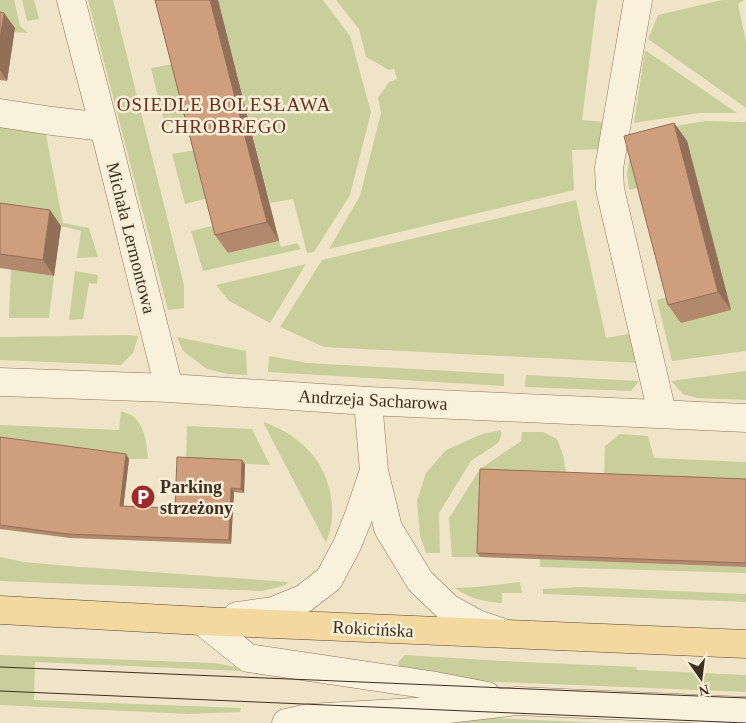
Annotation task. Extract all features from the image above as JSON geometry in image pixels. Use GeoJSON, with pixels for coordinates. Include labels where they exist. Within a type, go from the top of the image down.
{"type":"FeatureCollection","features":[{"type":"Feature","properties":{"kind":"main road","name":"Rokicińska"},"geometry":{"type":"LineString","coordinates":[[0,610],[509,635],[746,644]]}},
{"type":"Feature","properties":{"kind":"street","name":"Michała Lermontowa"},"geometry":{"type":"LineString","coordinates":[[71,0],[169,388]]}},
{"type":"Feature","properties":{"kind":"street"},"geometry":{"type":"LineString","coordinates":[[638,0],[609,176],[610,189],[662,413]]}},
{"type":"Feature","properties":{"kind":"street"},"geometry":{"type":"LineString","coordinates":[[0,113],[104,127]]}},
{"type":"Feature","properties":{"kind":"street","name":"Andrzeja Sacharowa"},"geometry":{"type":"LineString","coordinates":[[0,382],[169,388],[368,401],[746,418]]}},
{"type":"Feature","properties":{"kind":"street"},"geometry":{"type":"LineString","coordinates":[[368,401],[374,471],[388,528],[420,581],[448,608],[477,624],[509,635]]}},
{"type":"Feature","properties":{"kind":"street"},"geometry":{"type":"LineString","coordinates":[[202,621],[274,611],[303,599],[329,579],[348,546],[374,471]]}},
{"type":"Feature","properties":{"kind":"street"},"geometry":{"type":"LineString","coordinates":[[202,621],[248,658],[434,686],[517,702]]}},
{"type":"Feature","properties":{"kind":"street"},"geometry":{"type":"LineString","coordinates":[[286,723],[309,718],[432,711],[517,702],[746,711]]}},
{"type":"Feature","properties":{"kind":"green space"},"geometry":{"type":"Polygon","coordinates":[[[0,0],[14,0],[20,26],[28,33],[15,32],[15,29],[0,26],[0,0]]]}},
{"type":"Feature","properties":{"kind":"green space"},"geometry":{"type":"Polygon","coordinates":[[[22,0],[34,0],[39,19],[27,21],[22,0]]]}},
{"type":"Feature","properties":{"kind":"green space"},"geometry":{"type":"Polygon","coordinates":[[[88,0],[113,0],[184,285],[184,308],[168,310],[88,0]]]}},
{"type":"Feature","properties":{"kind":"green space"},"geometry":{"type":"Polygon","coordinates":[[[218,0],[323,0],[350,36],[371,112],[350,195],[314,252],[307,253],[293,199],[270,203],[218,0]]]}},
{"type":"Feature","properties":{"kind":"green space"},"geometry":{"type":"Polygon","coordinates":[[[336,0],[597,0],[582,120],[605,122],[601,149],[572,150],[574,190],[329,249],[360,196],[381,113],[378,98],[389,82],[397,79],[394,69],[389,70],[366,57],[359,29],[336,0]]]}},
{"type":"Feature","properties":{"kind":"green space"},"geometry":{"type":"Polygon","coordinates":[[[722,0],[744,0],[738,4],[746,42],[746,108],[648,39],[658,15],[722,0]]]}},
{"type":"Feature","properties":{"kind":"green space"},"geometry":{"type":"Polygon","coordinates":[[[645,50],[737,113],[699,113],[634,123],[645,50]]]}},
{"type":"Feature","properties":{"kind":"green space"},"geometry":{"type":"Polygon","coordinates":[[[179,63],[193,119],[165,126],[151,68],[179,63]]]}},
{"type":"Feature","properties":{"kind":"green space"},"geometry":{"type":"Polygon","coordinates":[[[705,121],[746,122],[746,351],[672,361],[657,300],[673,295],[645,186],[629,190],[627,173],[634,133],[705,121]]]}},
{"type":"Feature","properties":{"kind":"green space"},"geometry":{"type":"Polygon","coordinates":[[[0,123],[45,130],[63,223],[89,228],[98,257],[77,258],[81,231],[61,226],[0,217],[0,123]]]}},
{"type":"Feature","properties":{"kind":"green space"},"geometry":{"type":"Polygon","coordinates":[[[201,149],[213,197],[185,204],[172,154],[201,149]]]}},
{"type":"Feature","properties":{"kind":"green space"},"geometry":{"type":"Polygon","coordinates":[[[576,200],[606,338],[634,333],[639,363],[324,347],[280,327],[322,260],[576,200]]]}},
{"type":"Feature","properties":{"kind":"green space"},"geometry":{"type":"Polygon","coordinates":[[[220,224],[228,253],[279,241],[281,247],[297,243],[301,249],[203,271],[191,231],[220,224]]]}},
{"type":"Feature","properties":{"kind":"green space"},"geometry":{"type":"Polygon","coordinates":[[[306,264],[270,323],[229,301],[216,285],[306,264]]]}},
{"type":"Feature","properties":{"kind":"green space"},"geometry":{"type":"Polygon","coordinates":[[[11,269],[54,276],[49,318],[9,318],[11,269]]]}},
{"type":"Feature","properties":{"kind":"green space"},"geometry":{"type":"Polygon","coordinates":[[[75,271],[98,275],[97,284],[89,283],[83,319],[69,320],[75,271]]]}},
{"type":"Feature","properties":{"kind":"green space"},"geometry":{"type":"Polygon","coordinates":[[[138,336],[133,353],[121,365],[0,360],[0,337],[138,336]]]}},
{"type":"Feature","properties":{"kind":"green space"},"geometry":{"type":"Polygon","coordinates":[[[177,337],[246,351],[247,375],[228,374],[207,369],[183,351],[177,337]]]}},
{"type":"Feature","properties":{"kind":"green space"},"geometry":{"type":"Polygon","coordinates":[[[269,356],[308,363],[504,374],[504,386],[268,372],[269,356]]]}},
{"type":"Feature","properties":{"kind":"green space"},"geometry":{"type":"Polygon","coordinates":[[[746,371],[746,400],[697,398],[683,394],[671,381],[746,371]]]}},
{"type":"Feature","properties":{"kind":"green space"},"geometry":{"type":"Polygon","coordinates":[[[526,375],[639,381],[631,391],[525,387],[526,375]]]}},
{"type":"Feature","properties":{"kind":"green space"},"geometry":{"type":"Polygon","coordinates":[[[121,411],[133,416],[143,430],[148,459],[129,459],[0,441],[0,425],[119,430],[121,411]]]}},
{"type":"Feature","properties":{"kind":"green space"},"geometry":{"type":"Polygon","coordinates":[[[264,422],[279,428],[304,446],[322,470],[328,484],[332,516],[326,543],[264,424],[264,422]]]}},
{"type":"Feature","properties":{"kind":"green space"},"geometry":{"type":"Polygon","coordinates":[[[187,426],[252,429],[270,465],[186,461],[187,426]]]}},
{"type":"Feature","properties":{"kind":"green space"},"geometry":{"type":"Polygon","coordinates":[[[501,430],[498,443],[471,461],[439,513],[440,553],[426,553],[420,536],[417,501],[426,473],[446,450],[482,434],[501,430]]]}},
{"type":"Feature","properties":{"kind":"green space"},"geometry":{"type":"Polygon","coordinates":[[[522,432],[543,432],[557,439],[563,455],[567,477],[483,474],[480,557],[452,557],[449,518],[480,469],[521,441],[522,432]]]}},
{"type":"Feature","properties":{"kind":"green space"},"geometry":{"type":"Polygon","coordinates":[[[620,434],[648,436],[654,458],[746,462],[746,483],[604,478],[605,446],[620,434]]]}},
{"type":"Feature","properties":{"kind":"green space"},"geometry":{"type":"Polygon","coordinates":[[[0,557],[24,562],[68,566],[289,582],[283,586],[262,591],[0,581],[0,557]]]}},
{"type":"Feature","properties":{"kind":"green space"},"geometry":{"type":"Polygon","coordinates":[[[540,559],[746,567],[746,573],[540,567],[540,559]]]}},
{"type":"Feature","properties":{"kind":"green space"},"geometry":{"type":"Polygon","coordinates":[[[520,582],[522,593],[502,593],[502,603],[477,599],[455,588],[476,587],[520,582]]]}},
{"type":"Feature","properties":{"kind":"green space"},"geometry":{"type":"Polygon","coordinates":[[[581,587],[746,594],[746,602],[543,594],[543,589],[581,587]]]}},
{"type":"Feature","properties":{"kind":"green space"},"geometry":{"type":"Polygon","coordinates":[[[0,655],[214,663],[243,668],[242,671],[35,662],[34,700],[241,708],[240,712],[188,714],[0,705],[0,655]]]}},
{"type":"Feature","properties":{"kind":"green space"},"geometry":{"type":"Polygon","coordinates":[[[405,655],[636,667],[637,670],[746,675],[746,692],[475,681],[399,669],[398,662],[405,655]]]}},
{"type":"Feature","properties":{"kind":"green space"},"geometry":{"type":"Polygon","coordinates":[[[469,717],[602,723],[431,723],[469,717]]]}},
{"type":"Feature","properties":{"kind":"building"},"geometry":{"type":"Polygon","coordinates":[[[155,0],[210,0],[267,222],[215,235],[155,0]]]}},
{"type":"Feature","properties":{"kind":"building"},"geometry":{"type":"Polygon","coordinates":[[[0,12],[4,13],[0,40],[0,12]]]}},
{"type":"Feature","properties":{"kind":"building"},"geometry":{"type":"Polygon","coordinates":[[[674,123],[718,292],[668,305],[624,136],[674,123]]]}},
{"type":"Feature","properties":{"kind":"building"},"geometry":{"type":"Polygon","coordinates":[[[0,203],[50,210],[43,260],[0,254],[0,203]]]}},
{"type":"Feature","properties":{"kind":"building","name":"Parking strzeżony"},"geometry":{"type":"Polygon","coordinates":[[[0,437],[126,454],[120,506],[175,508],[177,457],[242,460],[241,489],[231,488],[229,540],[67,534],[0,525],[0,437]]]}},
{"type":"Feature","properties":{"kind":"building"},"geometry":{"type":"Polygon","coordinates":[[[480,469],[746,479],[746,563],[477,553],[480,469]]]}},
{"type":"Feature","properties":{"kind":"tram line"},"geometry":{"type":"LineString","coordinates":[[0,667],[746,698]]}},
{"type":"Feature","properties":{"kind":"tram line"},"geometry":{"type":"LineString","coordinates":[[0,691],[746,723]]}},
{"type":"Feature","properties":{"kind":"place","name":"Parking strzeżony"},"geometry":{"type":"Point","coordinates":[143,497]}},
{"type":"Feature","properties":{"kind":"district","name":"OSIEDLE BOLESŁAWA CHROBREGO"},"geometry":{"type":"Point","coordinates":[224,115]}}]}
